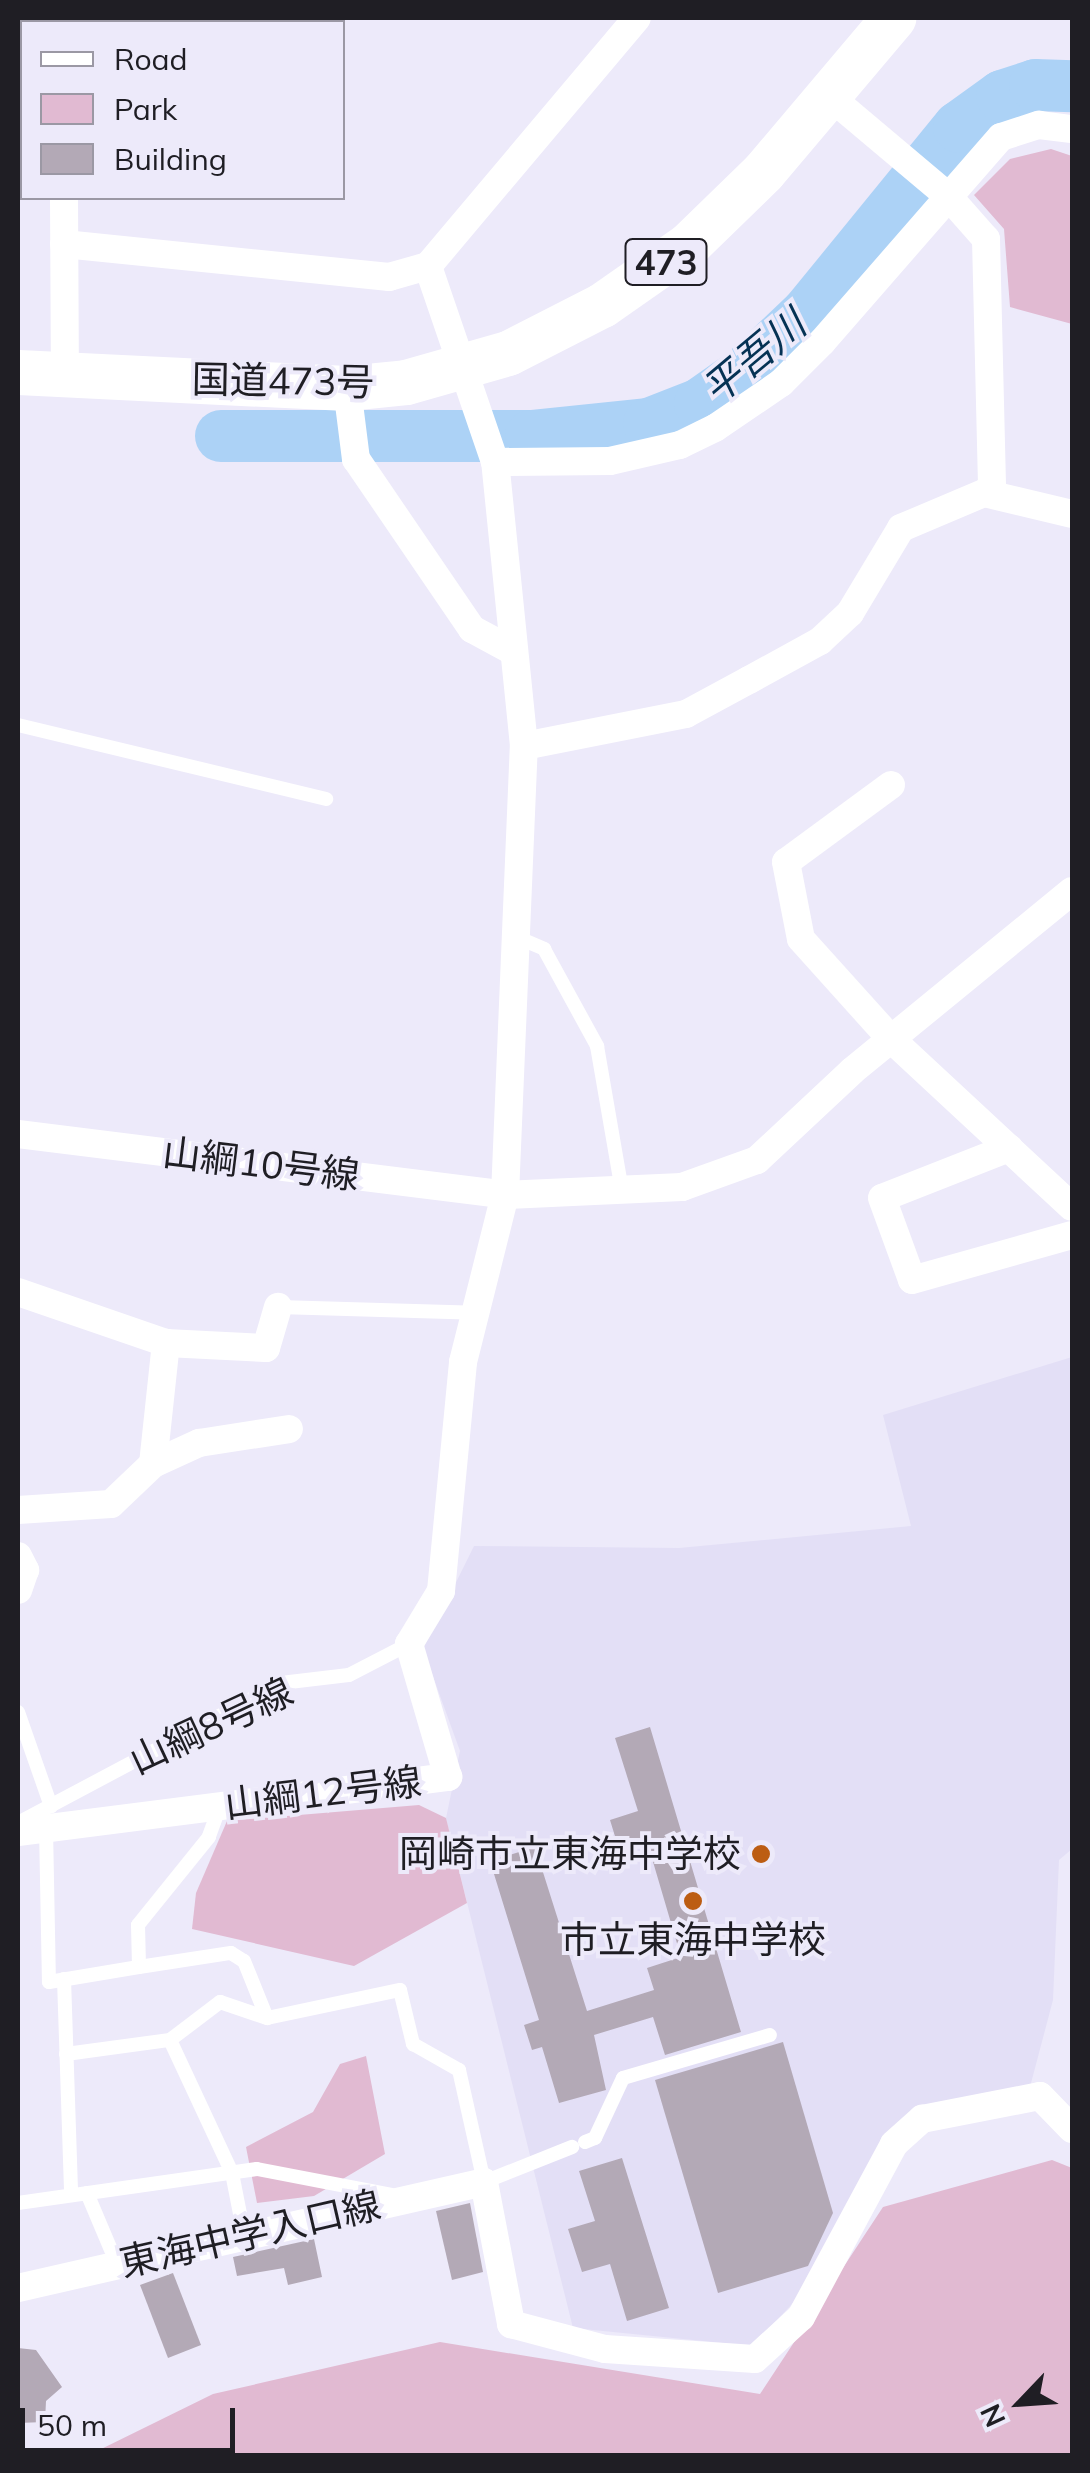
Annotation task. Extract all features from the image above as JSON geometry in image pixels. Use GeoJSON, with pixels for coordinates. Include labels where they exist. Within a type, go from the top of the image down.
{"type":"FeatureCollection","features":[{"type":"Feature","properties":{"kind":"highway","name":"国道473号"},"geometry":{"type":"LineString","coordinates":[[18,372],[346,388],[459,369],[562,328],[648,276],[724,212],[893,18]]}},
{"type":"Feature","properties":{"kind":"street"},"geometry":{"type":"LineString","coordinates":[[64,244],[389,277],[428,266],[637,18]]}},
{"type":"Feature","properties":{"kind":"street"},"geometry":{"type":"LineString","coordinates":[[828,95],[948,196],[986,239],[992,492]]}},
{"type":"Feature","properties":{"kind":"street"},"geometry":{"type":"LineString","coordinates":[[494,462],[610,460],[680,444],[715,428],[781,384],[1002,137],[1038,124],[1072,130]]}},
{"type":"Feature","properties":{"kind":"street"},"geometry":{"type":"LineString","coordinates":[[64,200],[65,374]]}},
{"type":"Feature","properties":{"kind":"street"},"geometry":{"type":"LineString","coordinates":[[409,1644],[441,1591],[463,1362],[504,1195],[512,936],[524,746],[494,462],[459,369],[428,266]]}},
{"type":"Feature","properties":{"kind":"street"},"geometry":{"type":"LineString","coordinates":[[346,388],[356,459],[472,629],[511,650]]}},
{"type":"Feature","properties":{"kind":"street"},"geometry":{"type":"LineString","coordinates":[[524,746],[686,714],[820,640],[850,613],[901,528],[992,492],[1072,514]]}},
{"type":"Feature","properties":{"kind":"street"},"geometry":{"type":"LineString","coordinates":[[890,786],[786,862],[801,939],[890,1038],[1072,1207]]}},
{"type":"Feature","properties":{"kind":"street"},"geometry":{"type":"LineString","coordinates":[[890,1038],[1072,891]]}},
{"type":"Feature","properties":{"kind":"street","name":"山綱10号線"},"geometry":{"type":"LineString","coordinates":[[18,1134],[504,1195],[682,1187],[757,1160],[890,1038]]}},
{"type":"Feature","properties":{"kind":"street"},"geometry":{"type":"LineString","coordinates":[[1009,1148],[882,1198],[912,1280],[1072,1235]]}},
{"type":"Feature","properties":{"kind":"street"},"geometry":{"type":"LineString","coordinates":[[18,1292],[166,1343],[266,1348],[278,1307]]}},
{"type":"Feature","properties":{"kind":"street"},"geometry":{"type":"LineString","coordinates":[[153,1464],[166,1343]]}},
{"type":"Feature","properties":{"kind":"street"},"geometry":{"type":"LineString","coordinates":[[18,1510],[111,1504],[153,1464],[199,1443],[289,1429]]}},
{"type":"Feature","properties":{"kind":"street"},"geometry":{"type":"LineString","coordinates":[[18,1556],[25,1570],[18,1590]]}},
{"type":"Feature","properties":{"kind":"street","name":"山綱12号線"},"geometry":{"type":"LineString","coordinates":[[18,1832],[48,1816],[220,1806],[448,1777],[409,1644]]}},
{"type":"Feature","properties":{"kind":"street"},"geometry":{"type":"LineString","coordinates":[[484,2182],[511,2324],[605,2348],[755,2358],[802,2317],[894,2144],[922,2119],[1040,2096],[1072,2128]]}},
{"type":"Feature","properties":{"kind":"street","name":"東海中学入口線"},"geometry":{"type":"LineString","coordinates":[[18,2288],[484,2182]]}},
{"type":"Feature","properties":{"kind":"lane"},"geometry":{"type":"LineString","coordinates":[[18,725],[326,799]]}},
{"type":"Feature","properties":{"kind":"lane"},"geometry":{"type":"LineString","coordinates":[[512,936],[544,949],[597,1046],[622,1190]]}},
{"type":"Feature","properties":{"kind":"lane"},"geometry":{"type":"LineString","coordinates":[[278,1307],[475,1313]]}},
{"type":"Feature","properties":{"kind":"lane","name":"山綱8号線"},"geometry":{"type":"LineString","coordinates":[[18,1823],[48,1816],[281,1683],[349,1676],[409,1644]]}},
{"type":"Feature","properties":{"kind":"lane"},"geometry":{"type":"LineString","coordinates":[[18,1712],[48,1816],[49,1982],[231,1953],[244,1961],[267,2018]]}},
{"type":"Feature","properties":{"kind":"lane"},"geometry":{"type":"LineString","coordinates":[[138,1967],[138,1925],[209,1837],[220,1806]]}},
{"type":"Feature","properties":{"kind":"lane"},"geometry":{"type":"LineString","coordinates":[[64,1979],[66,2054],[79,2194],[117,2264]]}},
{"type":"Feature","properties":{"kind":"lane"},"geometry":{"type":"LineString","coordinates":[[66,2054],[170,2040],[220,2002],[267,2018],[400,1990],[412,2044],[459,2070],[484,2182],[595,2138],[623,2078],[770,2036]]}},
{"type":"Feature","properties":{"kind":"lane"},"geometry":{"type":"LineString","coordinates":[[170,2040],[232,2173],[244,2234]]}},
{"type":"Feature","properties":{"kind":"lane"},"geometry":{"type":"LineString","coordinates":[[18,2202],[257,2170],[406,2198]]}},
{"type":"Feature","properties":{"kind":"shaded area","name":"岡崎市立東海中学校"},"geometry":{"type":"Polygon","coordinates":[[[1072,1357],[1072,1849],[1059,1860],[1053,2000],[1030,2087],[918,2110],[804,2291],[753,2346],[573,2328],[446,1818],[460,1751],[423,1649],[474,1546],[679,1548],[911,1526],[883,1415],[1072,1357]]]}},
{"type":"Feature","properties":{"kind":"green space"},"geometry":{"type":"Polygon","coordinates":[[[1051,149],[1072,156],[1072,324],[1010,307],[1004,229],[974,195],[1010,159],[1051,149]]]}},
{"type":"Feature","properties":{"kind":"green space"},"geometry":{"type":"Polygon","coordinates":[[[419,1805],[446,1818],[467,1903],[354,1966],[192,1929],[196,1893],[227,1821],[419,1805]]]}},
{"type":"Feature","properties":{"kind":"green space"},"geometry":{"type":"Polygon","coordinates":[[[366,2056],[385,2154],[314,2196],[257,2203],[246,2147],[313,2112],[340,2064],[366,2056]]]}},
{"type":"Feature","properties":{"kind":"green space"},"geometry":{"type":"Polygon","coordinates":[[[1052,2160],[1072,2168],[1072,2455],[87,2456],[213,2394],[440,2342],[760,2394],[883,2207],[1052,2160]]]}},
{"type":"Feature","properties":{"kind":"building"},"geometry":{"type":"Polygon","coordinates":[[[650,1727],[741,2032],[665,2055],[653,2017],[594,2035],[606,2090],[559,2103],[542,2047],[532,2050],[524,2025],[539,2020],[490,1861],[535,1847],[587,2011],[654,1990],[647,1968],[681,1957],[646,1838],[618,1846],[610,1820],[638,1811],[615,1738],[650,1727]]]}},
{"type":"Feature","properties":{"kind":"building"},"geometry":{"type":"Polygon","coordinates":[[[783,2042],[833,2213],[808,2266],[718,2293],[655,2080],[783,2042]]]}},
{"type":"Feature","properties":{"kind":"building"},"geometry":{"type":"Polygon","coordinates":[[[622,2158],[669,2308],[627,2321],[610,2264],[582,2272],[568,2229],[595,2221],[579,2171],[622,2158]]]}},
{"type":"Feature","properties":{"kind":"building"},"geometry":{"type":"Polygon","coordinates":[[[470,2203],[483,2272],[452,2280],[436,2211],[470,2203]]]}},
{"type":"Feature","properties":{"kind":"building"},"geometry":{"type":"Polygon","coordinates":[[[314,2239],[322,2277],[288,2285],[284,2268],[237,2276],[233,2257],[314,2239]]]}},
{"type":"Feature","properties":{"kind":"building"},"geometry":{"type":"Polygon","coordinates":[[[173,2273],[201,2345],[168,2358],[140,2285],[173,2273]]]}},
{"type":"Feature","properties":{"kind":"building"},"geometry":{"type":"Polygon","coordinates":[[[18,2348],[36,2350],[62,2387],[46,2401],[45,2422],[18,2423],[18,2348]]]}},
{"type":"Feature","properties":{"kind":"waterway","name":"平吾川"},"geometry":{"type":"LineString","coordinates":[[221,436],[531,436],[649,424],[700,404],[744,373],[808,312],[959,127],[1002,96],[1035,85],[1072,86]]}},
{"type":"Feature","properties":{"kind":"place","name":"岡崎市立東海中学校"},"geometry":{"type":"Point","coordinates":[761,1854]}},
{"type":"Feature","properties":{"kind":"place","name":"市立東海中学校"},"geometry":{"type":"Point","coordinates":[693,1901]}}]}
